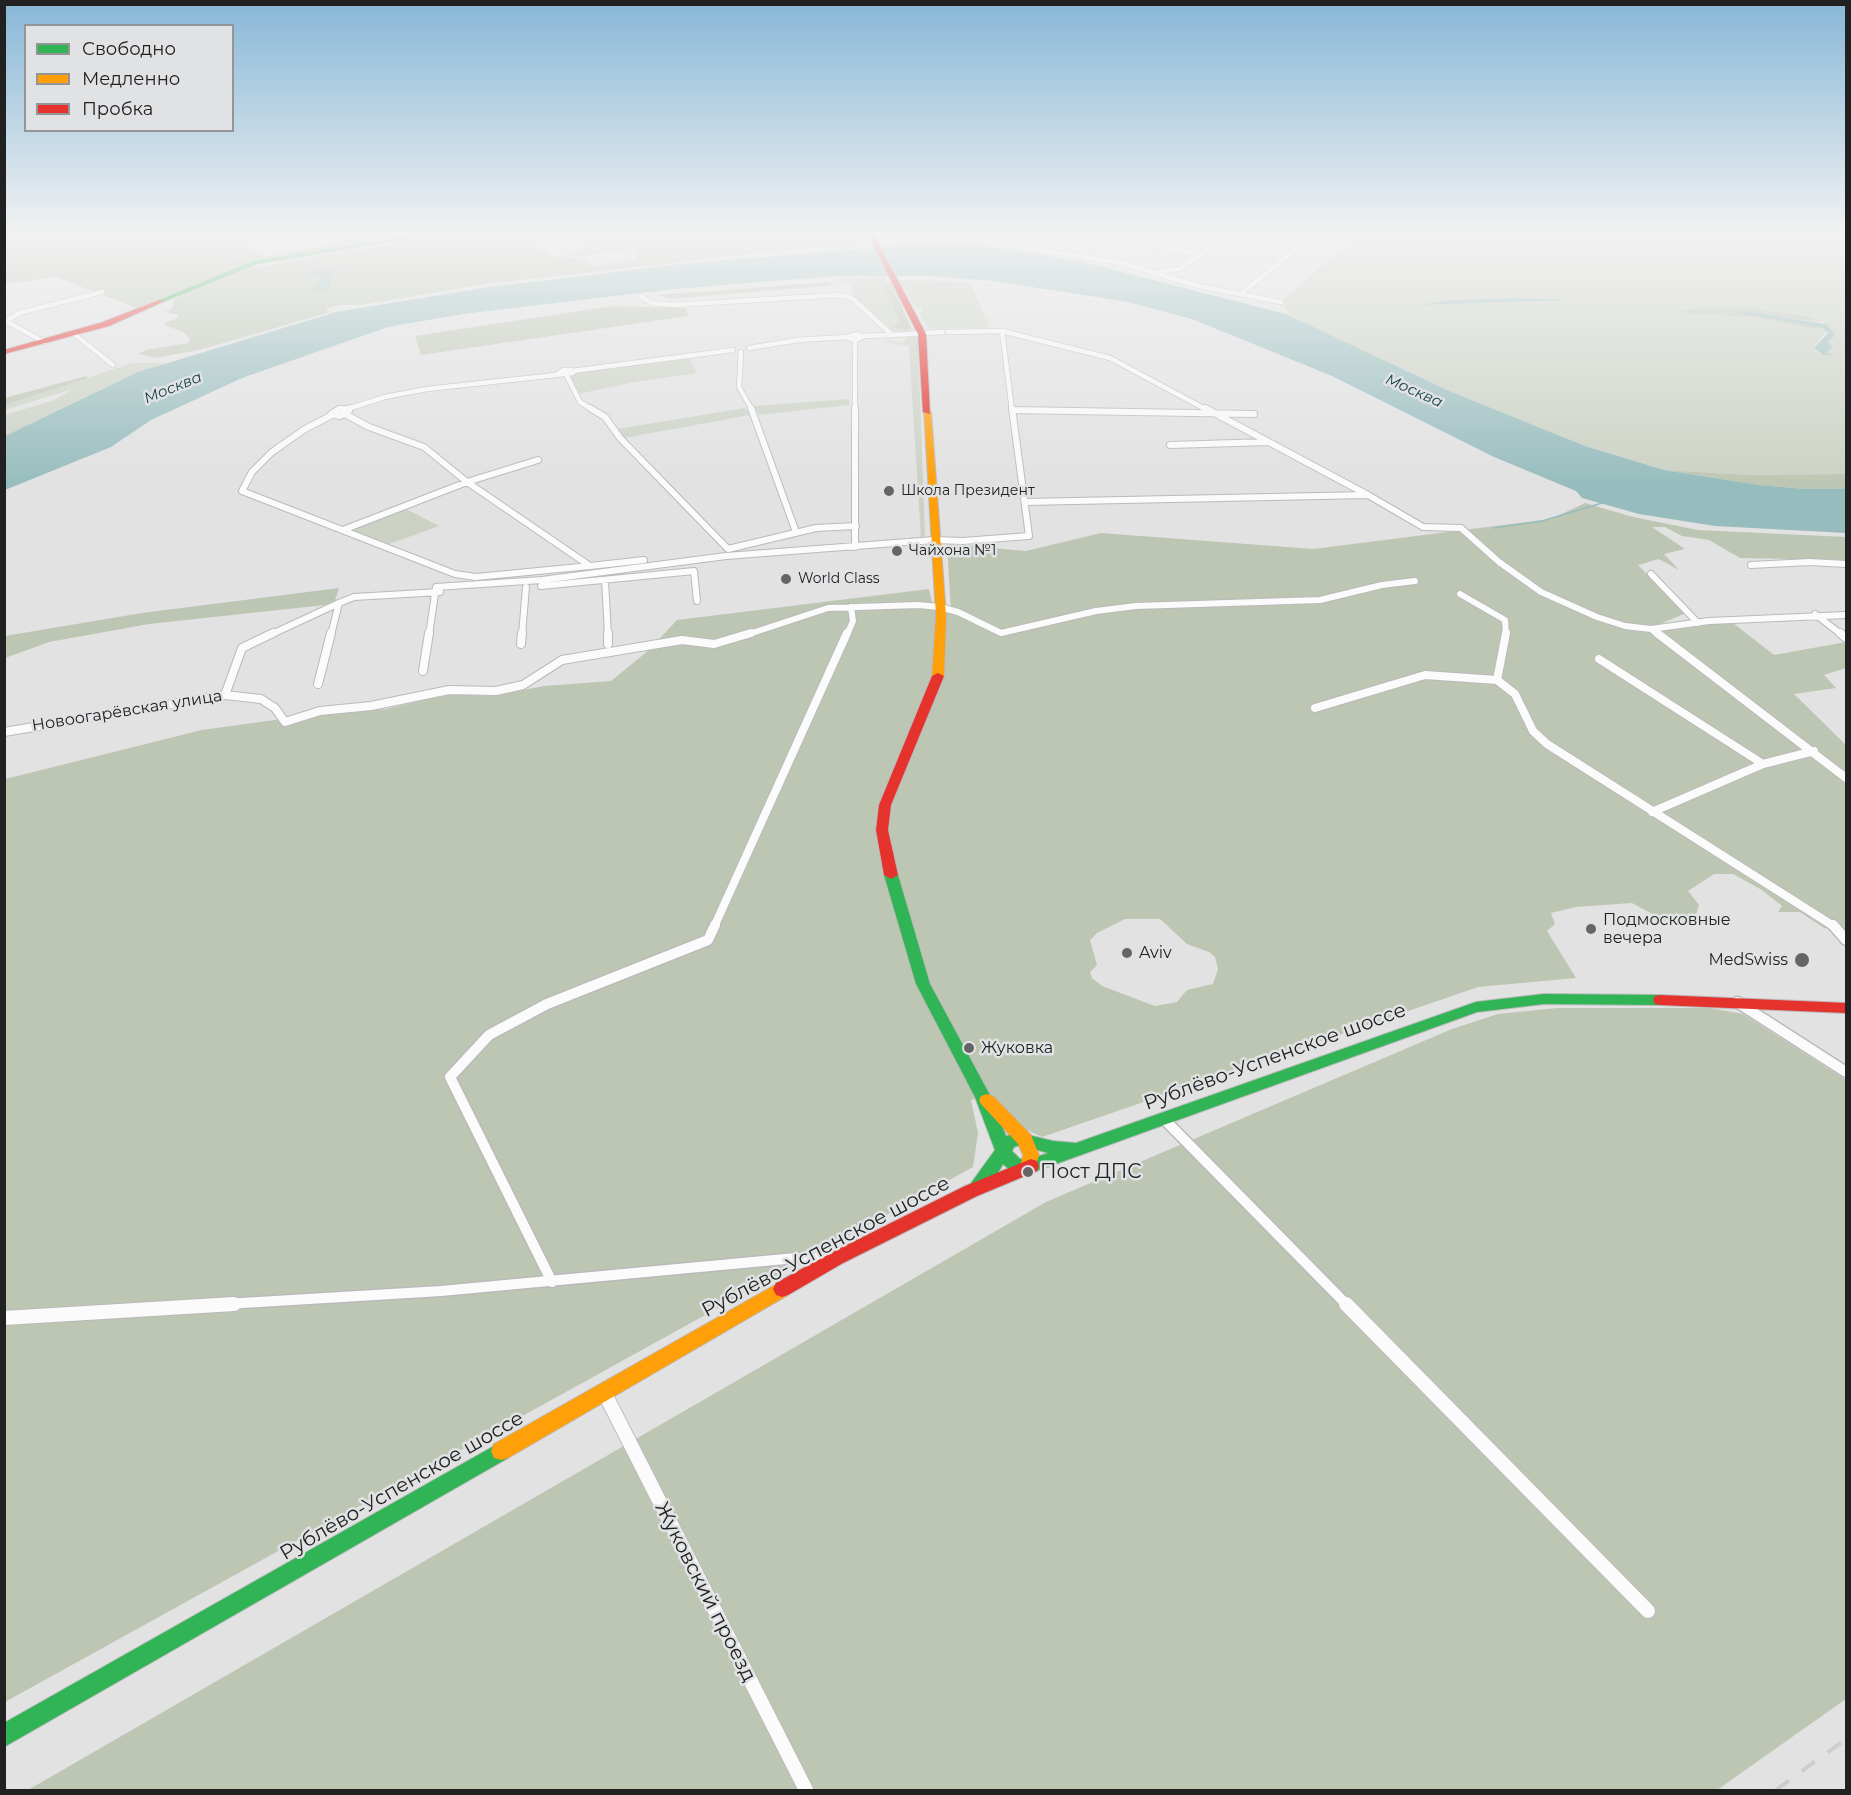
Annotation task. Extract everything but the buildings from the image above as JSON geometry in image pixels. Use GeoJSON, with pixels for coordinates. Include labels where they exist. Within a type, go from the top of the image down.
{"type":"FeatureCollection","features":[{"type":"Feature","properties":{"kind":"main road"},"geometry":{"type":"LineString","coordinates":[[4,352],[74,334],[114,319]]}},
{"type":"Feature","properties":{"kind":"main road"},"geometry":{"type":"LineString","coordinates":[[914,319],[922,334],[940,607],[938,680],[885,805],[882,830],[885,854],[923,984],[983,1097],[1002,1149],[1012,1163],[1028,1167],[1031,1155],[1025,1140],[983,1097]]}},
{"type":"Feature","properties":{"kind":"main road","name":"Рублёво-Успенское шоссе"},"geometry":{"type":"LineString","coordinates":[[4,1736],[837,1258],[970,1191],[1076,1148],[1476,1007],[1534,1000],[1585,999],[1737,1002],[1846,1008]]}},
{"type":"Feature","properties":{"kind":"main road"},"geometry":{"type":"LineString","coordinates":[[970,1191],[990,1173],[1002,1149],[1009,1141],[1025,1140],[1053,1148],[1076,1148]]}},
{"type":"Feature","properties":{"kind":"street"},"geometry":{"type":"LineString","coordinates":[[874,319],[892,335]]}},
{"type":"Feature","properties":{"kind":"street"},"geometry":{"type":"LineString","coordinates":[[5,321],[44,342]]}},
{"type":"Feature","properties":{"kind":"street"},"geometry":{"type":"LineString","coordinates":[[436,590],[542,580],[693,560],[934,540],[963,541],[1029,536],[1002,331]]}},
{"type":"Feature","properties":{"kind":"street"},"geometry":{"type":"LineString","coordinates":[[846,337],[852,334],[862,336],[1002,331],[1102,355],[1269,442],[1424,527],[1461,528],[1498,562],[1541,592],[1597,617],[1626,626],[1651,629],[1698,622],[1815,614],[1846,615]]}},
{"type":"Feature","properties":{"kind":"street"},"geometry":{"type":"LineString","coordinates":[[74,334],[114,365]]}},
{"type":"Feature","properties":{"kind":"street"},"geometry":{"type":"LineString","coordinates":[[733,350],[741,352],[749,348],[798,340],[846,337],[855,340],[862,336]]}},
{"type":"Feature","properties":{"kind":"street"},"geometry":{"type":"LineString","coordinates":[[855,340],[855,547]]}},
{"type":"Feature","properties":{"kind":"street"},"geometry":{"type":"LineString","coordinates":[[656,559],[476,577],[455,574],[242,491],[252,472],[272,452],[305,429],[332,415],[385,397],[427,389],[570,374],[733,350],[740,346],[749,348]]}},
{"type":"Feature","properties":{"kind":"street"},"geometry":{"type":"LineString","coordinates":[[741,352],[739,387],[754,413],[796,532]]}},
{"type":"Feature","properties":{"kind":"street"},"geometry":{"type":"LineString","coordinates":[[570,374],[580,402],[608,420],[620,438],[724,547],[728,549],[816,528],[856,526]]}},
{"type":"Feature","properties":{"kind":"street"},"geometry":{"type":"LineString","coordinates":[[1012,410],[1254,414]]}},
{"type":"Feature","properties":{"kind":"street"},"geometry":{"type":"LineString","coordinates":[[346,412],[369,427],[419,444],[467,482],[590,566]]}},
{"type":"Feature","properties":{"kind":"street"},"geometry":{"type":"LineString","coordinates":[[1170,445],[1269,442]]}},
{"type":"Feature","properties":{"kind":"street"},"geometry":{"type":"LineString","coordinates":[[343,530],[467,482],[538,460]]}},
{"type":"Feature","properties":{"kind":"street"},"geometry":{"type":"LineString","coordinates":[[1025,502],[1368,495]]}},
{"type":"Feature","properties":{"kind":"street"},"geometry":{"type":"LineString","coordinates":[[693,560],[696,601]]}},
{"type":"Feature","properties":{"kind":"street"},"geometry":{"type":"LineString","coordinates":[[1751,565],[1810,562],[1846,564]]}},
{"type":"Feature","properties":{"kind":"street"},"geometry":{"type":"LineString","coordinates":[[318,684],[342,594],[526,587],[694,571]]}},
{"type":"Feature","properties":{"kind":"street"},"geometry":{"type":"LineString","coordinates":[[1651,574],[1698,622]]}},
{"type":"Feature","properties":{"kind":"street"},"geometry":{"type":"LineString","coordinates":[[605,580],[608,644]]}},
{"type":"Feature","properties":{"kind":"street","name":"Новоогарёвская улица"},"geometry":{"type":"LineString","coordinates":[[4,732],[225,695],[261,699],[275,708],[285,722],[320,711],[371,706],[449,690],[505,689],[523,685],[562,660],[682,640],[714,644],[781,625],[817,610],[850,607],[940,607],[958,612],[1001,633],[1096,611],[1136,606],[1320,600],[1382,585],[1415,581]]}},
{"type":"Feature","properties":{"kind":"street"},"geometry":{"type":"LineString","coordinates":[[521,644],[526,587]]}},
{"type":"Feature","properties":{"kind":"street"},"geometry":{"type":"LineString","coordinates":[[423,671],[436,590]]}},
{"type":"Feature","properties":{"kind":"street"},"geometry":{"type":"LineString","coordinates":[[1460,594],[1505,620],[1506,635],[1497,680]]}},
{"type":"Feature","properties":{"kind":"street"},"geometry":{"type":"LineString","coordinates":[[225,695],[242,648],[339,603]]}},
{"type":"Feature","properties":{"kind":"street"},"geometry":{"type":"LineString","coordinates":[[552,1282],[450,1077],[489,1035],[547,1004],[708,940],[853,621],[850,607]]}},
{"type":"Feature","properties":{"kind":"street"},"geometry":{"type":"LineString","coordinates":[[1815,614],[1846,638]]}},
{"type":"Feature","properties":{"kind":"street"},"geometry":{"type":"LineString","coordinates":[[1651,629],[1814,751],[1846,778]]}},
{"type":"Feature","properties":{"kind":"street"},"geometry":{"type":"LineString","coordinates":[[1599,659],[1763,764]]}},
{"type":"Feature","properties":{"kind":"street"},"geometry":{"type":"LineString","coordinates":[[1315,708],[1425,675],[1497,680],[1515,694],[1533,731],[1547,744],[1834,926],[1846,940]]}},
{"type":"Feature","properties":{"kind":"street"},"geometry":{"type":"LineString","coordinates":[[1652,812],[1763,764],[1814,751]]}},
{"type":"Feature","properties":{"kind":"street"},"geometry":{"type":"LineString","coordinates":[[1737,1002],[1846,1072]]}},
{"type":"Feature","properties":{"kind":"street"},"geometry":{"type":"LineString","coordinates":[[1163,1118],[1648,1611]]}},
{"type":"Feature","properties":{"kind":"street"},"geometry":{"type":"LineString","coordinates":[[4,1318],[441,1291],[796,1258],[837,1258]]}},
{"type":"Feature","properties":{"kind":"street","name":"Жуковский проезд"},"geometry":{"type":"LineString","coordinates":[[604,1392],[806,1791]]}},
{"type":"Feature","properties":{"kind":"shaded area"},"geometry":{"type":"Polygon","coordinates":[[[879,319],[898,319],[899,329],[912,329],[908,332],[892,331],[879,319]]]}},
{"type":"Feature","properties":{"kind":"shaded area"},"geometry":{"type":"Polygon","coordinates":[[[922,319],[986,319],[989,327],[940,329],[927,327],[922,319]]]}},
{"type":"Feature","properties":{"kind":"shaded area"},"geometry":{"type":"Polygon","coordinates":[[[1296,319],[1760,319],[1827,331],[1814,347],[1818,353],[1832,356],[1826,353],[1831,347],[1828,342],[1835,335],[1827,324],[1814,319],[1846,319],[1846,474],[1746,475],[1664,470],[1585,446],[1447,390],[1296,319]]]}},
{"type":"Feature","properties":{"kind":"shaded area"},"geometry":{"type":"Polygon","coordinates":[[[909,335],[915,336],[918,340],[925,536],[921,538],[909,346],[885,342],[893,337],[889,341],[903,343],[909,335]]]}},
{"type":"Feature","properties":{"kind":"shaded area"},"geometry":{"type":"Polygon","coordinates":[[[688,357],[697,373],[635,382],[578,394],[570,377],[576,372],[688,357]]]}},
{"type":"Feature","properties":{"kind":"shaded area"},"geometry":{"type":"Polygon","coordinates":[[[132,363],[164,363],[115,383],[5,436],[5,415],[54,400],[73,389],[5,410],[5,405],[132,363]]]}},
{"type":"Feature","properties":{"kind":"shaded area"},"geometry":{"type":"Polygon","coordinates":[[[849,399],[850,405],[759,415],[754,406],[849,399]]]}},
{"type":"Feature","properties":{"kind":"shaded area"},"geometry":{"type":"Polygon","coordinates":[[[745,408],[750,415],[624,438],[617,429],[745,408]]]}},
{"type":"Feature","properties":{"kind":"shaded area"},"geometry":{"type":"Polygon","coordinates":[[[404,508],[439,526],[389,544],[350,530],[404,508]]]}},
{"type":"Feature","properties":{"kind":"green space"},"geometry":{"type":"Polygon","coordinates":[[[176,319],[307,319],[199,350],[155,358],[139,354],[145,350],[188,343],[190,340],[185,333],[164,323],[176,319]]]}},
{"type":"Feature","properties":{"kind":"green space"},"geometry":{"type":"Polygon","coordinates":[[[528,319],[669,319],[421,355],[415,336],[528,319]]]}},
{"type":"Feature","properties":{"kind":"green space"},"geometry":{"type":"Polygon","coordinates":[[[898,319],[907,319],[912,329],[893,327],[899,321],[898,319]]]}},
{"type":"Feature","properties":{"kind":"green space"},"geometry":{"type":"Polygon","coordinates":[[[1760,319],[1816,326],[1827,331],[1760,319]]]}},
{"type":"Feature","properties":{"kind":"green space"},"geometry":{"type":"Polygon","coordinates":[[[1793,319],[1814,319],[1822,322],[1793,319]]]}},
{"type":"Feature","properties":{"kind":"green space"},"geometry":{"type":"Polygon","coordinates":[[[86,376],[88,378],[5,405],[5,398],[86,376]]]}},
{"type":"Feature","properties":{"kind":"green space"},"geometry":{"type":"Polygon","coordinates":[[[1664,470],[1746,475],[1846,474],[1846,489],[1806,489],[1759,485],[1664,470]]]}},
{"type":"Feature","properties":{"kind":"green space"},"geometry":{"type":"Polygon","coordinates":[[[1585,503],[1633,517],[1698,530],[1846,537],[1846,560],[1740,558],[1709,540],[1682,536],[1665,527],[1652,527],[1685,549],[1664,554],[1679,570],[1659,559],[1638,565],[1686,613],[1660,624],[1733,623],[1774,655],[1846,642],[1846,668],[1824,675],[1836,688],[1794,694],[1846,745],[1846,931],[1824,928],[1800,912],[1778,912],[1782,906],[1762,890],[1733,874],[1714,874],[1688,891],[1699,905],[1696,914],[1667,922],[1632,903],[1576,907],[1551,913],[1555,924],[1547,931],[1576,978],[1478,987],[1042,1137],[1019,1126],[989,1095],[971,1100],[978,1133],[973,1167],[5,1702],[5,779],[202,730],[325,713],[386,709],[449,694],[491,696],[544,686],[611,681],[649,650],[677,620],[929,589],[934,611],[951,612],[947,544],[1026,551],[1101,533],[1313,549],[1551,519],[1585,503]],[[1125,919],[1097,933],[1090,940],[1097,965],[1090,972],[1092,978],[1102,986],[1155,1006],[1177,1002],[1187,990],[1213,984],[1218,969],[1215,957],[1209,952],[1187,944],[1160,919],[1125,919]]]}},
{"type":"Feature","properties":{"kind":"green space"},"geometry":{"type":"Polygon","coordinates":[[[339,588],[334,604],[149,624],[49,642],[5,658],[5,636],[142,613],[339,588]]]}},
{"type":"Feature","properties":{"kind":"green space"},"geometry":{"type":"Polygon","coordinates":[[[1557,1008],[1710,1008],[1743,1014],[1846,1080],[1846,1699],[1717,1790],[28,1790],[1046,1202],[1452,1029],[1498,1014],[1557,1008]]]}},
{"type":"Feature","properties":{"kind":"water","name":"Москва"},"geometry":{"type":"Polygon","coordinates":[[[314,319],[436,319],[388,327],[242,378],[151,420],[111,447],[5,490],[5,436],[138,372],[314,319]]]}},
{"type":"Feature","properties":{"kind":"water","name":"Москва"},"geometry":{"type":"Polygon","coordinates":[[[1192,319],[1296,319],[1447,390],[1585,446],[1664,470],[1759,485],[1806,489],[1846,489],[1846,533],[1715,526],[1639,514],[1582,498],[1576,491],[1494,457],[1332,376],[1192,319]]]}},
{"type":"Feature","properties":{"kind":"water"},"geometry":{"type":"Polygon","coordinates":[[[1771,319],[1791,319],[1827,324],[1835,335],[1828,342],[1832,347],[1826,353],[1836,356],[1823,355],[1814,348],[1828,333],[1823,328],[1771,319]]]}},
{"type":"Feature","properties":{"kind":"waterway"},"geometry":{"type":"LineString","coordinates":[[1494,528],[1542,521],[1602,503]]}},
{"type":"Feature","properties":{"kind":"railway"},"geometry":{"type":"LineString","coordinates":[[1776,1790],[1846,1739]]}},
{"type":"Feature","properties":{"kind":"traffic: fast"},"geometry":{"type":"LineString","coordinates":[[891,875],[923,984],[983,1097],[1006,1157],[1016,1165],[1028,1167]]}},
{"type":"Feature","properties":{"kind":"traffic: fast"},"geometry":{"type":"LineString","coordinates":[[1031,1166],[1476,1007],[1544,999],[1660,1000]]}},
{"type":"Feature","properties":{"kind":"traffic: fast"},"geometry":{"type":"LineString","coordinates":[[977,1186],[989,1173],[1009,1141],[1020,1139],[1053,1148],[1070,1148]]}},
{"type":"Feature","properties":{"kind":"traffic: fast"},"geometry":{"type":"LineString","coordinates":[[4,1736],[501,1451]]}},
{"type":"Feature","properties":{"kind":"traffic: slow"},"geometry":{"type":"LineString","coordinates":[[927,412],[941,616],[938,676]]}},
{"type":"Feature","properties":{"kind":"traffic: slow"},"geometry":{"type":"LineString","coordinates":[[987,1100],[1025,1140],[1031,1155],[1028,1167]]}},
{"type":"Feature","properties":{"kind":"traffic: slow"},"geometry":{"type":"LineString","coordinates":[[501,1451],[782,1289]]}},
{"type":"Feature","properties":{"kind":"traffic: jam"},"geometry":{"type":"LineString","coordinates":[[4,352],[119,319]]}},
{"type":"Feature","properties":{"kind":"traffic: jam"},"geometry":{"type":"LineString","coordinates":[[914,319],[922,334],[927,412]]}},
{"type":"Feature","properties":{"kind":"traffic: jam"},"geometry":{"type":"LineString","coordinates":[[891,875],[882,830],[885,805],[938,676]]}},
{"type":"Feature","properties":{"kind":"traffic: jam"},"geometry":{"type":"LineString","coordinates":[[1660,1000],[1846,1008]]}},
{"type":"Feature","properties":{"kind":"traffic: jam"},"geometry":{"type":"LineString","coordinates":[[782,1289],[837,1258],[971,1191],[1031,1166]]}},
{"type":"Feature","properties":{"kind":"place","name":"Школа Президент"},"geometry":{"type":"Point","coordinates":[889,491]}},
{"type":"Feature","properties":{"kind":"place","name":"Чайхона №1"},"geometry":{"type":"Point","coordinates":[897,551]}},
{"type":"Feature","properties":{"kind":"place","name":"World Class"},"geometry":{"type":"Point","coordinates":[786,579]}},
{"type":"Feature","properties":{"kind":"place","name":"Подмосковные вечера"},"geometry":{"type":"Point","coordinates":[1591,929]}},
{"type":"Feature","properties":{"kind":"place","name":"Aviv"},"geometry":{"type":"Point","coordinates":[1127,953]}},
{"type":"Feature","properties":{"kind":"place","name":"MedSwiss"},"geometry":{"type":"Point","coordinates":[1802,960]}},
{"type":"Feature","properties":{"kind":"place","name":"Жуковка"},"geometry":{"type":"Point","coordinates":[969,1048]}},
{"type":"Feature","properties":{"kind":"place","name":"Пост ДПС"},"geometry":{"type":"Point","coordinates":[1028,1172]}}]}
